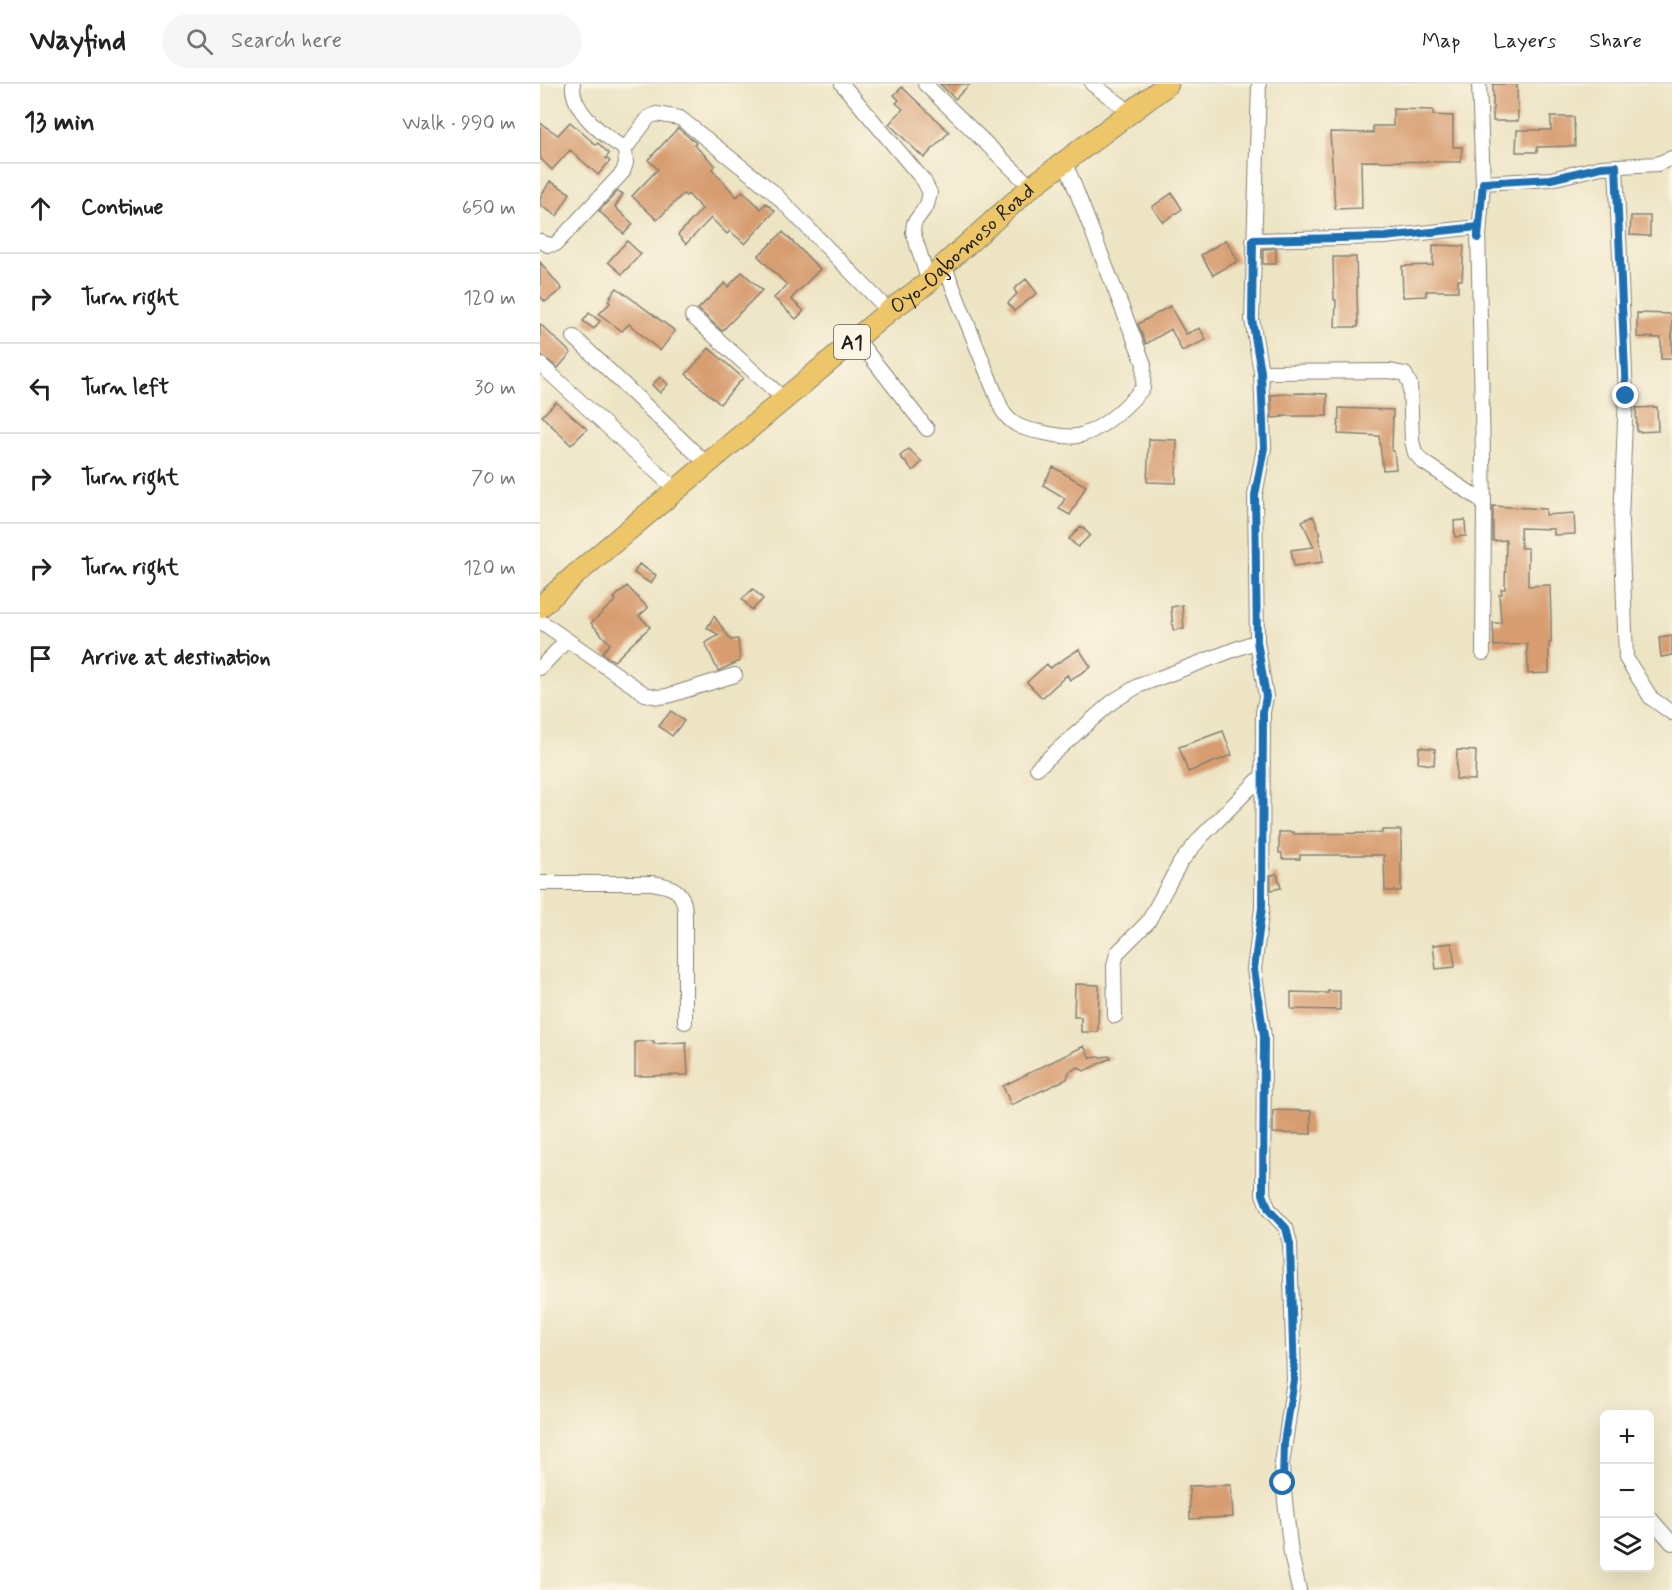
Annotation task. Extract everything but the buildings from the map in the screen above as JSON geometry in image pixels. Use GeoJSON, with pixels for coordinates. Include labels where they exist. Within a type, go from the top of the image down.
{"type":"FeatureCollection","features":[{"type":"Feature","properties":{"kind":"highway","name":"Oyo-Ogbomoso Road"},"geometry":{"type":"LineString","coordinates":[[540,607],[856,338],[929,282],[944,265],[1031,187],[1168,84]]}},
{"type":"Feature","properties":{"kind":"street"},"geometry":{"type":"LineString","coordinates":[[842,84],[924,181],[930,194],[927,205],[914,224],[913,232],[929,282]]}},
{"type":"Feature","properties":{"kind":"street"},"geometry":{"type":"LineString","coordinates":[[925,84],[1031,187]]}},
{"type":"Feature","properties":{"kind":"street"},"geometry":{"type":"LineString","coordinates":[[1092,84],[1132,113]]}},
{"type":"Feature","properties":{"kind":"street"},"geometry":{"type":"LineString","coordinates":[[1259,84],[1252,319],[1261,372],[1264,448],[1255,495],[1257,641],[1266,697],[1263,712],[1262,908],[1254,969],[1264,1036],[1263,1194],[1269,1210],[1286,1228],[1290,1244],[1294,1380],[1284,1443],[1282,1473],[1291,1554],[1299,1590]]}},
{"type":"Feature","properties":{"kind":"street"},"geometry":{"type":"LineString","coordinates":[[1478,238],[1483,183],[1479,84]]}},
{"type":"Feature","properties":{"kind":"street"},"geometry":{"type":"LineString","coordinates":[[571,85],[574,101],[584,116],[625,150]]}},
{"type":"Feature","properties":{"kind":"street"},"geometry":{"type":"LineString","coordinates":[[540,242],[548,245],[556,244],[622,172],[626,163],[625,150],[649,117],[656,114],[680,118],[772,191],[889,311]]}},
{"type":"Feature","properties":{"kind":"street"},"geometry":{"type":"LineString","coordinates":[[1483,183],[1551,179],[1601,167],[1657,164],[1672,158]]}},
{"type":"Feature","properties":{"kind":"street"},"geometry":{"type":"LineString","coordinates":[[944,265],[1008,420],[1023,429],[1055,435],[1077,436],[1106,423],[1143,388],[1144,364],[1065,162]]}},
{"type":"Feature","properties":{"kind":"street"},"geometry":{"type":"LineString","coordinates":[[1616,166],[1626,396],[1621,520],[1626,658],[1652,698],[1672,713]]}},
{"type":"Feature","properties":{"kind":"street"},"geometry":{"type":"LineString","coordinates":[[1253,240],[1385,237],[1478,227],[1484,502],[1483,653]]}},
{"type":"Feature","properties":{"kind":"street"},"geometry":{"type":"LineString","coordinates":[[692,316],[784,399]]}},
{"type":"Feature","properties":{"kind":"street"},"geometry":{"type":"LineString","coordinates":[[574,337],[707,464]]}},
{"type":"Feature","properties":{"kind":"street"},"geometry":{"type":"LineString","coordinates":[[856,338],[927,429]]}},
{"type":"Feature","properties":{"kind":"street"},"geometry":{"type":"LineString","coordinates":[[540,364],[676,490]]}},
{"type":"Feature","properties":{"kind":"street"},"geometry":{"type":"LineString","coordinates":[[1261,372],[1390,371],[1405,374],[1410,384],[1412,441],[1415,453],[1423,462],[1484,502]]}},
{"type":"Feature","properties":{"kind":"street"},"geometry":{"type":"LineString","coordinates":[[540,621],[645,694],[658,697],[667,696],[735,675]]}},
{"type":"Feature","properties":{"kind":"street"},"geometry":{"type":"LineString","coordinates":[[540,668],[567,640]]}},
{"type":"Feature","properties":{"kind":"street"},"geometry":{"type":"LineString","coordinates":[[1037,768],[1112,702],[1138,686],[1257,641]]}},
{"type":"Feature","properties":{"kind":"street"},"geometry":{"type":"LineString","coordinates":[[1115,1016],[1114,966],[1117,953],[1148,922],[1180,863],[1201,837],[1262,776]]}},
{"type":"Feature","properties":{"kind":"street"},"geometry":{"type":"LineString","coordinates":[[540,883],[652,883],[674,889],[681,895],[685,901],[685,1022]]}},
{"type":"Feature","properties":{"kind":"street"},"geometry":{"type":"LineString","coordinates":[[1654,1523],[1672,1543]]}},
{"type":"Feature","properties":{"kind":"route"},"geometry":{"type":"LineString","coordinates":[[1283,1483],[1284,1443],[1294,1380],[1290,1244],[1286,1228],[1269,1210],[1263,1194],[1264,1036],[1254,969],[1262,908],[1263,712],[1266,697],[1257,641],[1255,495],[1264,448],[1261,372],[1252,319],[1253,240],[1385,237],[1478,227],[1478,238],[1483,183],[1551,179],[1601,167],[1616,166],[1626,396]]}}]}
